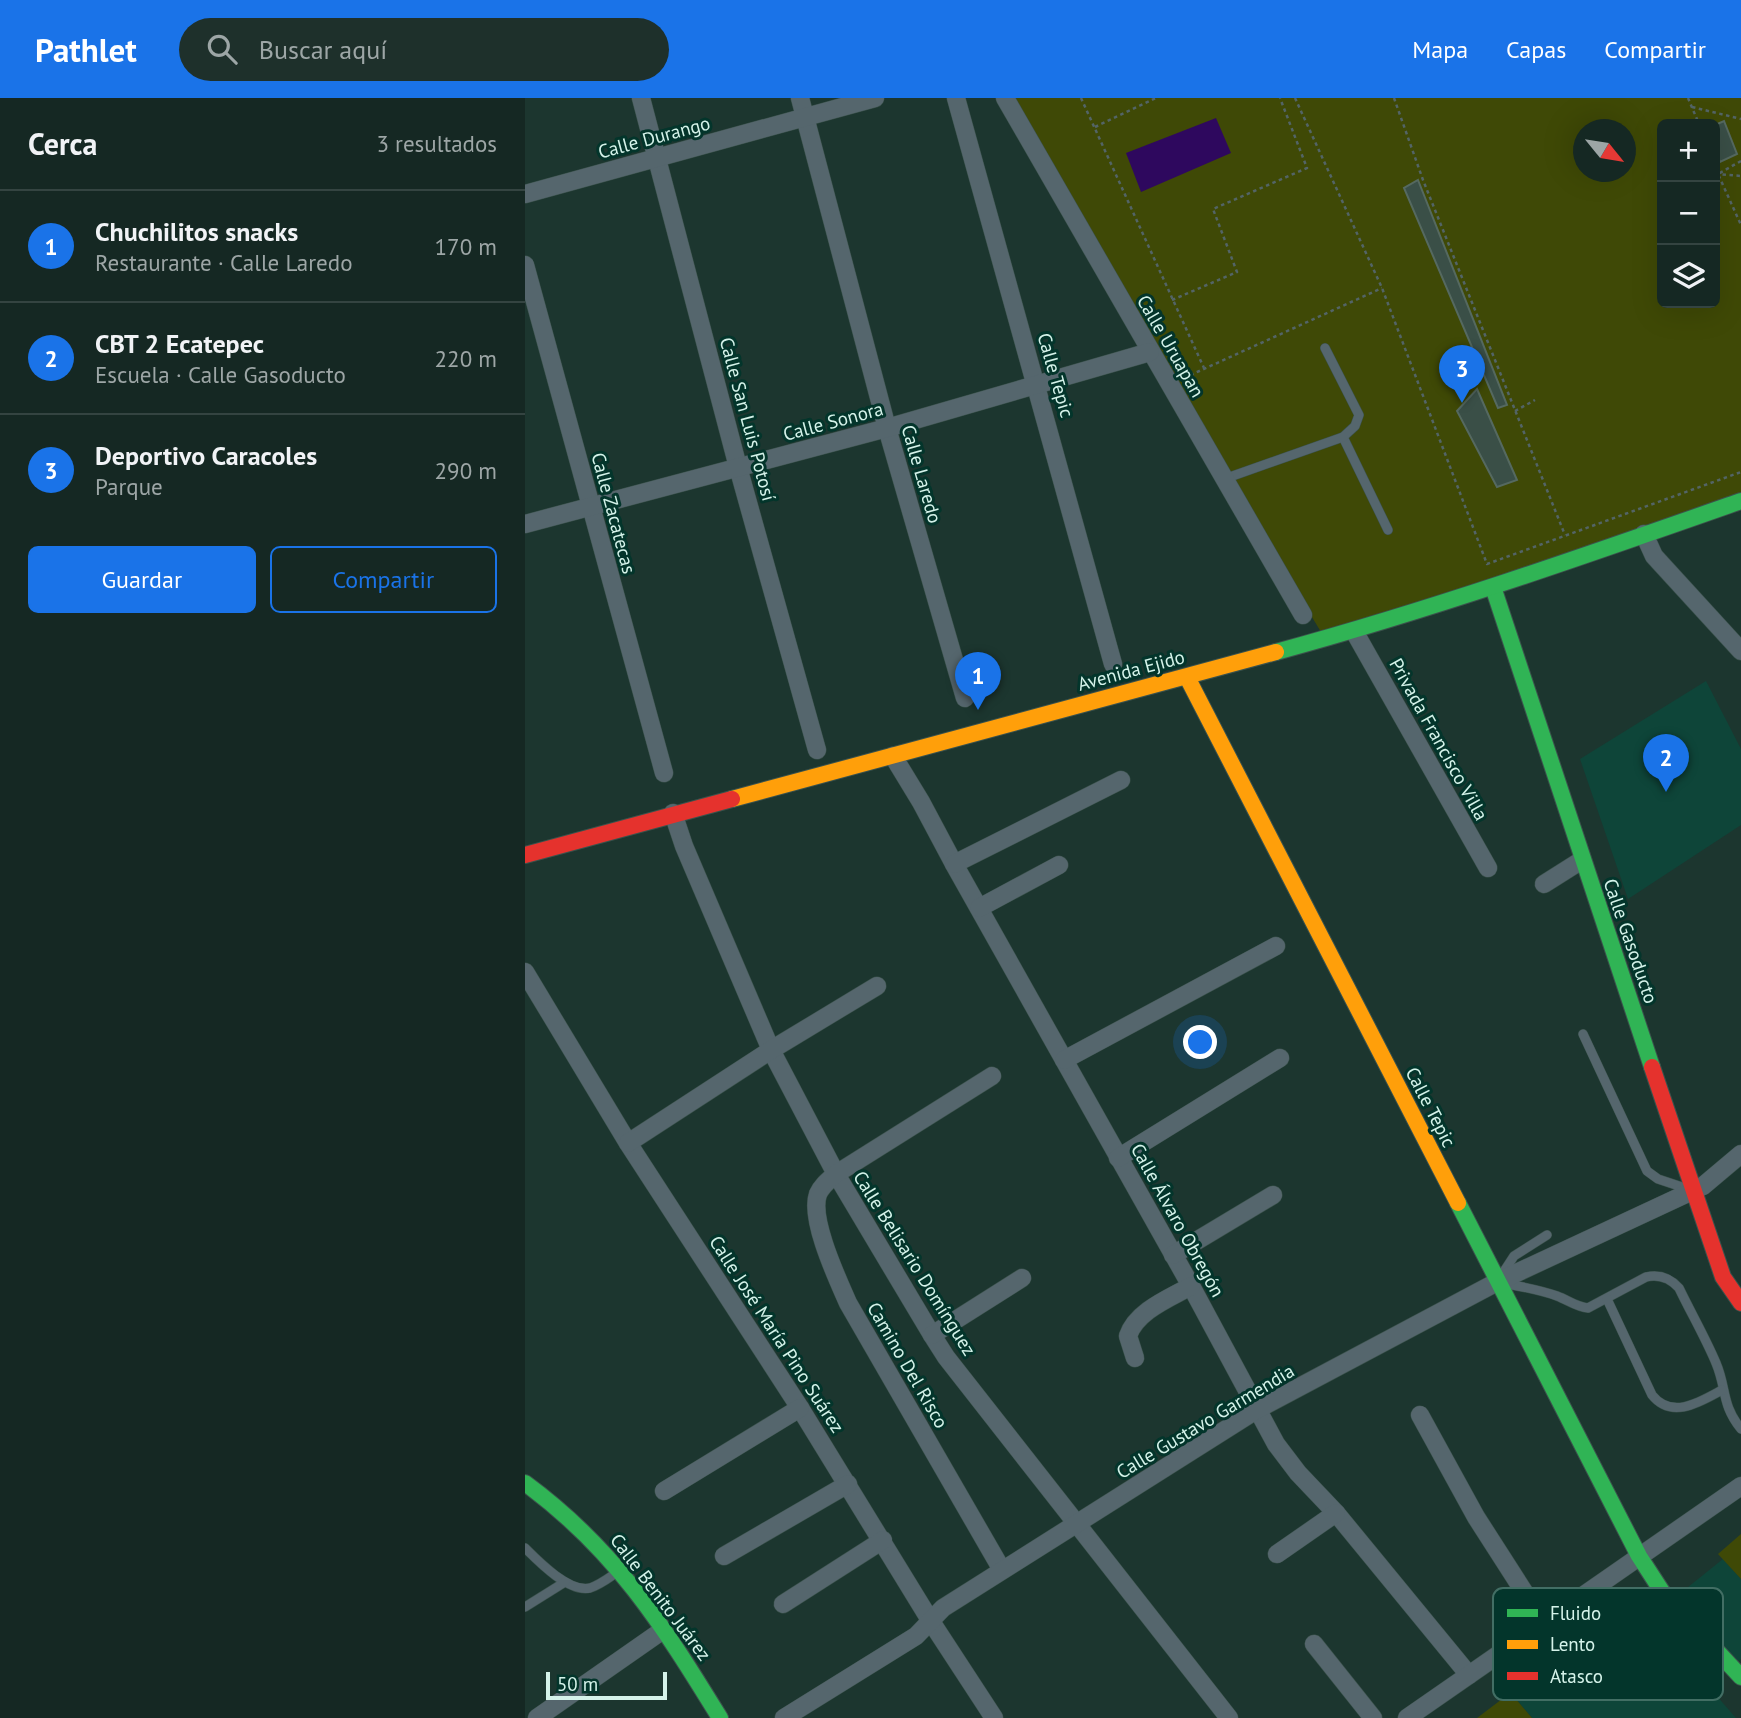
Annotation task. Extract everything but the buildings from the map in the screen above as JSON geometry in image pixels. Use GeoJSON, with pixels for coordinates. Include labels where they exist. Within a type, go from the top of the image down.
{"type":"FeatureCollection","features":[{"type":"Feature","properties":{"kind":"main road","name":"Avenida Ejido"},"geometry":{"type":"LineString","coordinates":[[525,855],[1354,631],[1493,587],[1741,501]]}},
{"type":"Feature","properties":{"kind":"main road","name":"Calle Gasoducto"},"geometry":{"type":"LineString","coordinates":[[1493,587],[1693,1191],[1723,1277],[1741,1303]]}},
{"type":"Feature","properties":{"kind":"main road","name":"Calle Tepic"},"geometry":{"type":"LineString","coordinates":[[1187,677],[1639,1556],[1660,1588]]}},
{"type":"Feature","properties":{"kind":"main road","name":"Calle Benito Juárez"},"geometry":{"type":"LineString","coordinates":[[525,1483],[579,1526],[620,1570],[720,1718]]}},
{"type":"Feature","properties":{"kind":"main road","name":"Calle Tepic"},"geometry":{"type":"LineString","coordinates":[[1723,1657],[1741,1677]]}},
{"type":"Feature","properties":{"kind":"street","name":"Calle San Luis Potosí"},"geometry":{"type":"LineString","coordinates":[[641,98],[738,467],[817,750]]}},
{"type":"Feature","properties":{"kind":"street","name":"Calle Laredo"},"geometry":{"type":"LineString","coordinates":[[800,98],[887,428],[965,698]]}},
{"type":"Feature","properties":{"kind":"street","name":"Calle Durango"},"geometry":{"type":"LineString","coordinates":[[525,194],[875,98]]}},
{"type":"Feature","properties":{"kind":"street","name":"Calle Tepic"},"geometry":{"type":"LineString","coordinates":[[956,98],[1113,663]]}},
{"type":"Feature","properties":{"kind":"street","name":"Calle Uruapan"},"geometry":{"type":"LineString","coordinates":[[1005,98],[1303,615]]}},
{"type":"Feature","properties":{"kind":"street","name":"Calle Zacatecas"},"geometry":{"type":"LineString","coordinates":[[525,265],[664,773]]}},
{"type":"Feature","properties":{"kind":"street","name":"Calle Sonora"},"geometry":{"type":"LineString","coordinates":[[525,524],[887,428],[1150,352]]}},
{"type":"Feature","properties":{"kind":"street"},"geometry":{"type":"LineString","coordinates":[[1644,534],[1654,556],[1741,651]]}},
{"type":"Feature","properties":{"kind":"street","name":"Privada Francisco Villa"},"geometry":{"type":"LineString","coordinates":[[1354,631],[1488,868]]}},
{"type":"Feature","properties":{"kind":"street","name":"Calle Álvaro Obregón"},"geometry":{"type":"LineString","coordinates":[[893,756],[1191,1286],[1276,1444],[1469,1675]]}},
{"type":"Feature","properties":{"kind":"street"},"geometry":{"type":"LineString","coordinates":[[954,864],[1121,780]]}},
{"type":"Feature","properties":{"kind":"street","name":"Calle Belisario Domínguez"},"geometry":{"type":"LineString","coordinates":[[673,813],[684,846],[771,1049],[836,1174],[932,1335],[946,1357],[1229,1718]]}},
{"type":"Feature","properties":{"kind":"street"},"geometry":{"type":"LineString","coordinates":[[1544,884],[1582,860]]}},
{"type":"Feature","properties":{"kind":"street"},"geometry":{"type":"LineString","coordinates":[[979,908],[1059,864]]}},
{"type":"Feature","properties":{"kind":"street"},"geometry":{"type":"LineString","coordinates":[[1064,1060],[1276,946]]}},
{"type":"Feature","properties":{"kind":"street","name":"Calle José María Pino Suárez"},"geometry":{"type":"LineString","coordinates":[[525,972],[628,1143],[800,1408],[883,1539],[930,1620],[994,1718]]}},
{"type":"Feature","properties":{"kind":"street"},"geometry":{"type":"LineString","coordinates":[[628,1143],[771,1049],[877,986]]}},
{"type":"Feature","properties":{"kind":"street"},"geometry":{"type":"LineString","coordinates":[[1118,1158],[1280,1058]]}},
{"type":"Feature","properties":{"kind":"street"},"geometry":{"type":"LineString","coordinates":[[836,1174],[992,1076]]}},
{"type":"Feature","properties":{"kind":"street","name":"Calle Gustavo Garmendia"},"geometry":{"type":"LineString","coordinates":[[784,1718],[916,1636],[943,1608],[1258,1409],[1497,1282],[1693,1191],[1713,1180],[1741,1154]]}},
{"type":"Feature","properties":{"kind":"street","name":"Camino Del Risco"},"geometry":{"type":"LineString","coordinates":[[836,1174],[823,1185],[816,1201],[821,1231],[833,1269],[860,1325],[1002,1570]]}},
{"type":"Feature","properties":{"kind":"street"},"geometry":{"type":"LineString","coordinates":[[1173,1255],[1273,1195]]}},
{"type":"Feature","properties":{"kind":"street"},"geometry":{"type":"LineString","coordinates":[[932,1335],[1022,1278]]}},
{"type":"Feature","properties":{"kind":"street"},"geometry":{"type":"LineString","coordinates":[[1135,1358],[1128,1336],[1135,1323],[1145,1313],[1191,1286]]}},
{"type":"Feature","properties":{"kind":"street"},"geometry":{"type":"LineString","coordinates":[[664,1491],[800,1408]]}},
{"type":"Feature","properties":{"kind":"street"},"geometry":{"type":"LineString","coordinates":[[1420,1415],[1476,1517],[1522,1588]]}},
{"type":"Feature","properties":{"kind":"street"},"geometry":{"type":"LineString","coordinates":[[724,1556],[848,1484]]}},
{"type":"Feature","properties":{"kind":"street"},"geometry":{"type":"LineString","coordinates":[[1594,1588],[1741,1486]]}},
{"type":"Feature","properties":{"kind":"street"},"geometry":{"type":"LineString","coordinates":[[1277,1554],[1336,1513]]}},
{"type":"Feature","properties":{"kind":"street"},"geometry":{"type":"LineString","coordinates":[[783,1604],[883,1539]]}},
{"type":"Feature","properties":{"kind":"street"},"geometry":{"type":"LineString","coordinates":[[537,1718],[663,1630]]}},
{"type":"Feature","properties":{"kind":"street"},"geometry":{"type":"LineString","coordinates":[[1314,1644],[1373,1718]]}},
{"type":"Feature","properties":{"kind":"street"},"geometry":{"type":"LineString","coordinates":[[1407,1718],[1493,1658]]}},
{"type":"Feature","properties":{"kind":"lane"},"geometry":{"type":"LineString","coordinates":[[1224,479],[1343,437],[1355,426],[1359,415],[1325,348]]}},
{"type":"Feature","properties":{"kind":"lane"},"geometry":{"type":"LineString","coordinates":[[1343,437],[1388,530]]}},
{"type":"Feature","properties":{"kind":"lane"},"geometry":{"type":"LineString","coordinates":[[1583,1034],[1647,1171],[1658,1179],[1693,1191]]}},
{"type":"Feature","properties":{"kind":"lane"},"geometry":{"type":"LineString","coordinates":[[1547,1235],[1514,1256],[1497,1282],[1548,1293],[1588,1308],[1654,1275],[1673,1282],[1679,1288],[1717,1365],[1730,1416],[1741,1429]]}},
{"type":"Feature","properties":{"kind":"lane"},"geometry":{"type":"LineString","coordinates":[[1607,1299],[1652,1395],[1658,1402],[1666,1407],[1686,1408],[1722,1390]]}},
{"type":"Feature","properties":{"kind":"lane"},"geometry":{"type":"LineString","coordinates":[[525,1548],[544,1567],[565,1582],[580,1588],[589,1588],[620,1570]]}},
{"type":"Feature","properties":{"kind":"lane"},"geometry":{"type":"LineString","coordinates":[[525,1606],[565,1582]]}},
{"type":"Feature","properties":{"kind":"path"},"geometry":{"type":"LineString","coordinates":[[1081,98],[1204,368]]}},
{"type":"Feature","properties":{"kind":"path"},"geometry":{"type":"LineString","coordinates":[[1094,127],[1156,98]]}},
{"type":"Feature","properties":{"kind":"path"},"geometry":{"type":"LineString","coordinates":[[1172,300],[1237,272],[1213,209],[1307,168],[1280,98]]}},
{"type":"Feature","properties":{"kind":"path"},"geometry":{"type":"LineString","coordinates":[[1294,98],[1382,288],[1487,564],[1741,472]]}},
{"type":"Feature","properties":{"kind":"path"},"geometry":{"type":"LineString","coordinates":[[1394,98],[1423,180],[1565,535]]}},
{"type":"Feature","properties":{"kind":"path"},"geometry":{"type":"LineString","coordinates":[[1688,98],[1697,119]]}},
{"type":"Feature","properties":{"kind":"path"},"geometry":{"type":"LineString","coordinates":[[1692,107],[1741,119]]}},
{"type":"Feature","properties":{"kind":"path"},"geometry":{"type":"LineString","coordinates":[[1720,173],[1741,161]]}},
{"type":"Feature","properties":{"kind":"path"},"geometry":{"type":"LineString","coordinates":[[1720,174],[1741,176]]}},
{"type":"Feature","properties":{"kind":"path"},"geometry":{"type":"LineString","coordinates":[[1720,178],[1741,225]]}},
{"type":"Feature","properties":{"kind":"path"},"geometry":{"type":"LineString","coordinates":[[1170,385],[1382,288]]}},
{"type":"Feature","properties":{"kind":"path"},"geometry":{"type":"LineString","coordinates":[[1515,411],[1535,400]]}},
{"type":"Feature","properties":{"kind":"shaded area"},"geometry":{"type":"Polygon","coordinates":[[[1216,118],[1231,153],[1141,192],[1126,153],[1216,118]]]}},
{"type":"Feature","properties":{"kind":"shaded area"},"geometry":{"type":"Polygon","coordinates":[[[1706,681],[1741,749],[1741,825],[1628,899],[1580,759],[1706,681]]]}},
{"type":"Feature","properties":{"kind":"shaded area"},"geometry":{"type":"Polygon","coordinates":[[[1723,1559],[1741,1579],[1741,1659],[1732,1666],[1723,1656],[1723,1588],[1687,1588],[1723,1559]]]}},
{"type":"Feature","properties":{"kind":"shaded area"},"geometry":{"type":"Polygon","coordinates":[[[1517,1700],[1720,1700],[1736,1718],[1532,1718],[1517,1700]]]}},
{"type":"Feature","properties":{"kind":"green space"},"geometry":{"type":"Polygon","coordinates":[[[998,98],[1741,98],[1741,504],[1321,632],[998,98]]]}},
{"type":"Feature","properties":{"kind":"green space"},"geometry":{"type":"Polygon","coordinates":[[[1741,1534],[1741,1579],[1718,1554],[1741,1534]]]}},
{"type":"Feature","properties":{"kind":"green space"},"geometry":{"type":"Polygon","coordinates":[[[1501,1700],[1517,1700],[1532,1718],[1477,1718],[1501,1700]]]}},
{"type":"Feature","properties":{"kind":"traffic: fast"},"geometry":{"type":"LineString","coordinates":[[1276,652],[1452,600],[1741,501]]}},
{"type":"Feature","properties":{"kind":"traffic: fast"},"geometry":{"type":"LineString","coordinates":[[1493,587],[1652,1067]]}},
{"type":"Feature","properties":{"kind":"traffic: fast"},"geometry":{"type":"LineString","coordinates":[[1458,1203],[1639,1556],[1660,1588]]}},
{"type":"Feature","properties":{"kind":"traffic: fast"},"geometry":{"type":"LineString","coordinates":[[525,1483],[586,1535],[635,1590],[720,1718]]}},
{"type":"Feature","properties":{"kind":"traffic: fast"},"geometry":{"type":"LineString","coordinates":[[1723,1658],[1741,1677]]}},
{"type":"Feature","properties":{"kind":"traffic: slow"},"geometry":{"type":"LineString","coordinates":[[732,799],[1276,652]]}},
{"type":"Feature","properties":{"kind":"traffic: slow"},"geometry":{"type":"LineString","coordinates":[[1187,677],[1458,1203]]}},
{"type":"Feature","properties":{"kind":"traffic: jam"},"geometry":{"type":"LineString","coordinates":[[525,855],[732,799]]}},
{"type":"Feature","properties":{"kind":"traffic: jam"},"geometry":{"type":"LineString","coordinates":[[1652,1067],[1723,1277],[1741,1303]]}},
{"type":"Feature","properties":{"kind":"place","name":"Deportivo Caracoles"},"geometry":{"type":"Point","coordinates":[1462,403]}},
{"type":"Feature","properties":{"kind":"place","name":"Chuchilitos snacks"},"geometry":{"type":"Point","coordinates":[978,710]}},
{"type":"Feature","properties":{"kind":"place","name":"CBT 2 Ecatepec"},"geometry":{"type":"Point","coordinates":[1666,792]}}]}
